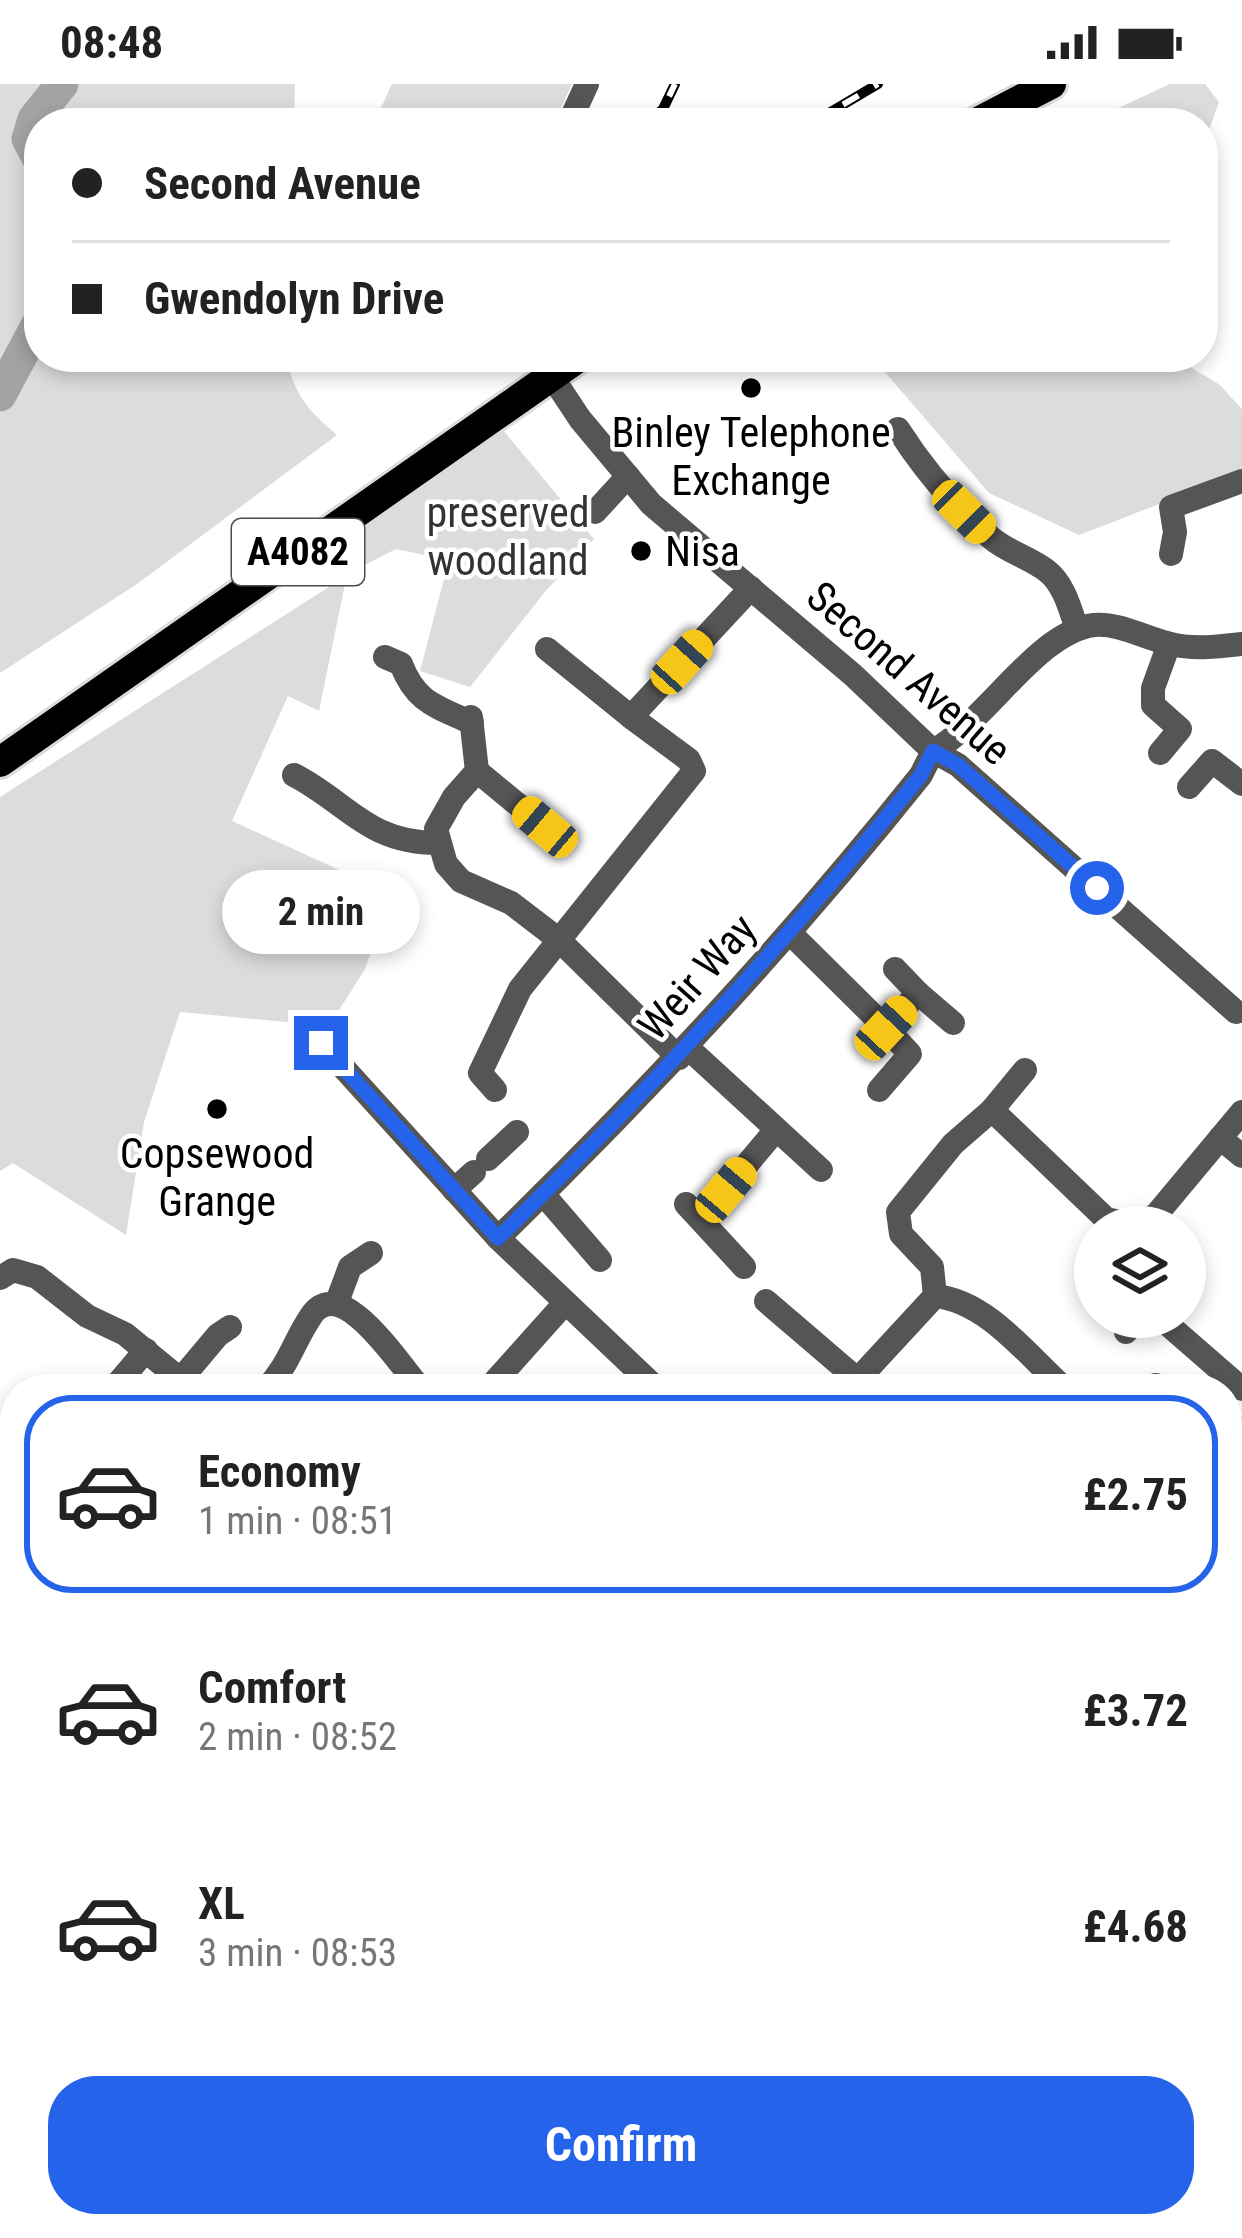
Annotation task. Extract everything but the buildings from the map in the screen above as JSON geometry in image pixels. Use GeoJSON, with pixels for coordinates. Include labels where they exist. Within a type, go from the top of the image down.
{"type":"FeatureCollection","features":[{"type":"Feature","properties":{"kind":"main road"},"geometry":{"type":"LineString","coordinates":[[1005,108],[1051,84]]}},
{"type":"Feature","properties":{"kind":"main road","name":"A4082"},"geometry":{"type":"LineString","coordinates":[[0,762],[544,372]]}},
{"type":"Feature","properties":{"kind":"main road","name":"A4082"},"geometry":{"type":"LineString","coordinates":[[0,752],[43,731]]}},
{"type":"Feature","properties":{"kind":"street","name":"Second Avenue"},"geometry":{"type":"LineString","coordinates":[[561,372],[580,419],[651,504],[853,675],[933,751],[958,765],[1236,1012]]}},
{"type":"Feature","properties":{"kind":"street"},"geometry":{"type":"LineString","coordinates":[[898,429],[923,469],[985,532],[1002,548],[1056,580],[1077,629],[1114,626],[1169,644],[1213,648],[1242,644]]}},
{"type":"Feature","properties":{"kind":"street"},"geometry":{"type":"LineString","coordinates":[[595,512],[628,476]]}},
{"type":"Feature","properties":{"kind":"street"},"geometry":{"type":"LineString","coordinates":[[1171,554],[1175,532],[1171,507],[1242,481]]}},
{"type":"Feature","properties":{"kind":"street"},"geometry":{"type":"LineString","coordinates":[[631,717],[751,588]]}},
{"type":"Feature","properties":{"kind":"street","name":"Weir Way"},"geometry":{"type":"LineString","coordinates":[[498,1238],[683,1053],[921,775],[933,751],[958,737],[1049,645],[1077,629]]}},
{"type":"Feature","properties":{"kind":"street"},"geometry":{"type":"LineString","coordinates":[[1160,753],[1180,730],[1153,705],[1153,688],[1169,644]]}},
{"type":"Feature","properties":{"kind":"street"},"geometry":{"type":"LineString","coordinates":[[495,1090],[480,1073],[520,989],[694,771],[688,760],[547,650]]}},
{"type":"Feature","properties":{"kind":"street"},"geometry":{"type":"LineString","coordinates":[[385,657],[401,664],[409,685],[422,700],[472,720],[477,771],[441,815],[436,829],[446,864],[461,881],[511,903],[558,939],[820,1170]]}},
{"type":"Feature","properties":{"kind":"street"},"geometry":{"type":"LineString","coordinates":[[1189,787],[1212,761],[1242,784]]}},
{"type":"Feature","properties":{"kind":"street"},"geometry":{"type":"LineString","coordinates":[[477,771],[545,827]]}},
{"type":"Feature","properties":{"kind":"street"},"geometry":{"type":"LineString","coordinates":[[294,775],[389,838],[437,843]]}},
{"type":"Feature","properties":{"kind":"street"},"geometry":{"type":"LineString","coordinates":[[790,933],[910,1054],[880,1090]]}},
{"type":"Feature","properties":{"kind":"street"},"geometry":{"type":"LineString","coordinates":[[895,969],[953,1023]]}},
{"type":"Feature","properties":{"kind":"street"},"geometry":{"type":"LineString","coordinates":[[886,1028],[919,993]]}},
{"type":"Feature","properties":{"kind":"street"},"geometry":{"type":"LineString","coordinates":[[321,1043],[498,1238],[641,1374]]}},
{"type":"Feature","properties":{"kind":"street"},"geometry":{"type":"LineString","coordinates":[[862,1374],[935,1296],[932,1267],[902,1234],[898,1213],[912,1190],[1025,1070]]}},
{"type":"Feature","properties":{"kind":"street"},"geometry":{"type":"LineString","coordinates":[[992,1110],[1106,1219],[1128,1226],[1156,1215],[1242,1112]]}},
{"type":"Feature","properties":{"kind":"street"},"geometry":{"type":"LineString","coordinates":[[744,1267],[701,1219],[775,1131]]}},
{"type":"Feature","properties":{"kind":"street"},"geometry":{"type":"LineString","coordinates":[[454,1190],[517,1132]]}},
{"type":"Feature","properties":{"kind":"street"},"geometry":{"type":"LineString","coordinates":[[1220,1138],[1242,1156]]}},
{"type":"Feature","properties":{"kind":"street"},"geometry":{"type":"LineString","coordinates":[[543,1194],[600,1260]]}},
{"type":"Feature","properties":{"kind":"street"},"geometry":{"type":"LineString","coordinates":[[337,1302],[350,1267],[371,1253]]}},
{"type":"Feature","properties":{"kind":"street"},"geometry":{"type":"LineString","coordinates":[[0,1278],[13,1270],[24,1271],[87,1316],[124,1334],[174,1374]]}},
{"type":"Feature","properties":{"kind":"street"},"geometry":{"type":"LineString","coordinates":[[935,1296],[954,1298],[977,1309],[1048,1374]]}},
{"type":"Feature","properties":{"kind":"street"},"geometry":{"type":"LineString","coordinates":[[766,1300],[843,1374]]}},
{"type":"Feature","properties":{"kind":"street"},"geometry":{"type":"LineString","coordinates":[[280,1374],[312,1313],[320,1305],[337,1302],[355,1312],[408,1374]]}},
{"type":"Feature","properties":{"kind":"street"},"geometry":{"type":"LineString","coordinates":[[501,1374],[565,1303]]}},
{"type":"Feature","properties":{"kind":"street"},"geometry":{"type":"LineString","coordinates":[[193,1374],[218,1335],[230,1328]]}},
{"type":"Feature","properties":{"kind":"street"},"geometry":{"type":"LineString","coordinates":[[1183,1338],[1225,1374]]}},
{"type":"Feature","properties":{"kind":"street"},"geometry":{"type":"LineString","coordinates":[[126,1374],[146,1350]]}},
{"type":"Feature","properties":{"kind":"green space"},"geometry":{"type":"Polygon","coordinates":[[[0,84],[295,84],[294,108],[24,108],[24,372],[291,372],[304,401],[337,435],[137,584],[0,673],[0,84]]]}},
{"type":"Feature","properties":{"kind":"green space"},"geometry":{"type":"Polygon","coordinates":[[[392,84],[572,84],[561,108],[381,108],[392,84]]]}},
{"type":"Feature","properties":{"kind":"green space"},"geometry":{"type":"Polygon","coordinates":[[[1170,84],[1205,84],[1219,102],[1217,108],[1118,108],[1170,84]]]}},
{"type":"Feature","properties":{"kind":"green space"},"geometry":{"type":"Polygon","coordinates":[[[885,372],[1199,372],[1220,385],[1242,409],[1242,472],[1079,535],[989,493],[885,372]]]}},
{"type":"Feature","properties":{"kind":"green space","name":"preserved woodland"},"geometry":{"type":"Polygon","coordinates":[[[502,429],[594,539],[544,593],[470,687],[420,671],[449,560],[396,549],[347,574],[319,711],[288,696],[232,821],[392,894],[365,969],[329,1026],[180,1012],[144,1122],[126,1235],[13,1163],[0,1171],[0,797],[343,578],[323,587],[332,541],[502,429]]]}},
{"type":"Feature","properties":{"kind":"waterway"},"geometry":{"type":"LineString","coordinates":[[43,108],[62,84]]}},
{"type":"Feature","properties":{"kind":"waterway"},"geometry":{"type":"LineString","coordinates":[[0,395],[24,350]]}},
{"type":"Feature","properties":{"kind":"railway"},"geometry":{"type":"LineString","coordinates":[[663,108],[675,84]]}},
{"type":"Feature","properties":{"kind":"railway"},"geometry":{"type":"LineString","coordinates":[[837,108],[878,84]]}},
{"type":"Feature","properties":{"kind":"place","name":"Binley Telephone Exchange"},"geometry":{"type":"Point","coordinates":[751,388]}},
{"type":"Feature","properties":{"kind":"place","name":"Nisa"},"geometry":{"type":"Point","coordinates":[641,551]}},
{"type":"Feature","properties":{"kind":"place","name":"Copsewood Grange"},"geometry":{"type":"Point","coordinates":[217,1109]}},
{"type":"Feature","properties":{"kind":"route"},"geometry":{"type":"LineString","coordinates":[[321,1043],[498,1238],[679,1058],[739,991],[921,775],[933,751],[958,765],[1097,888]]}}]}
